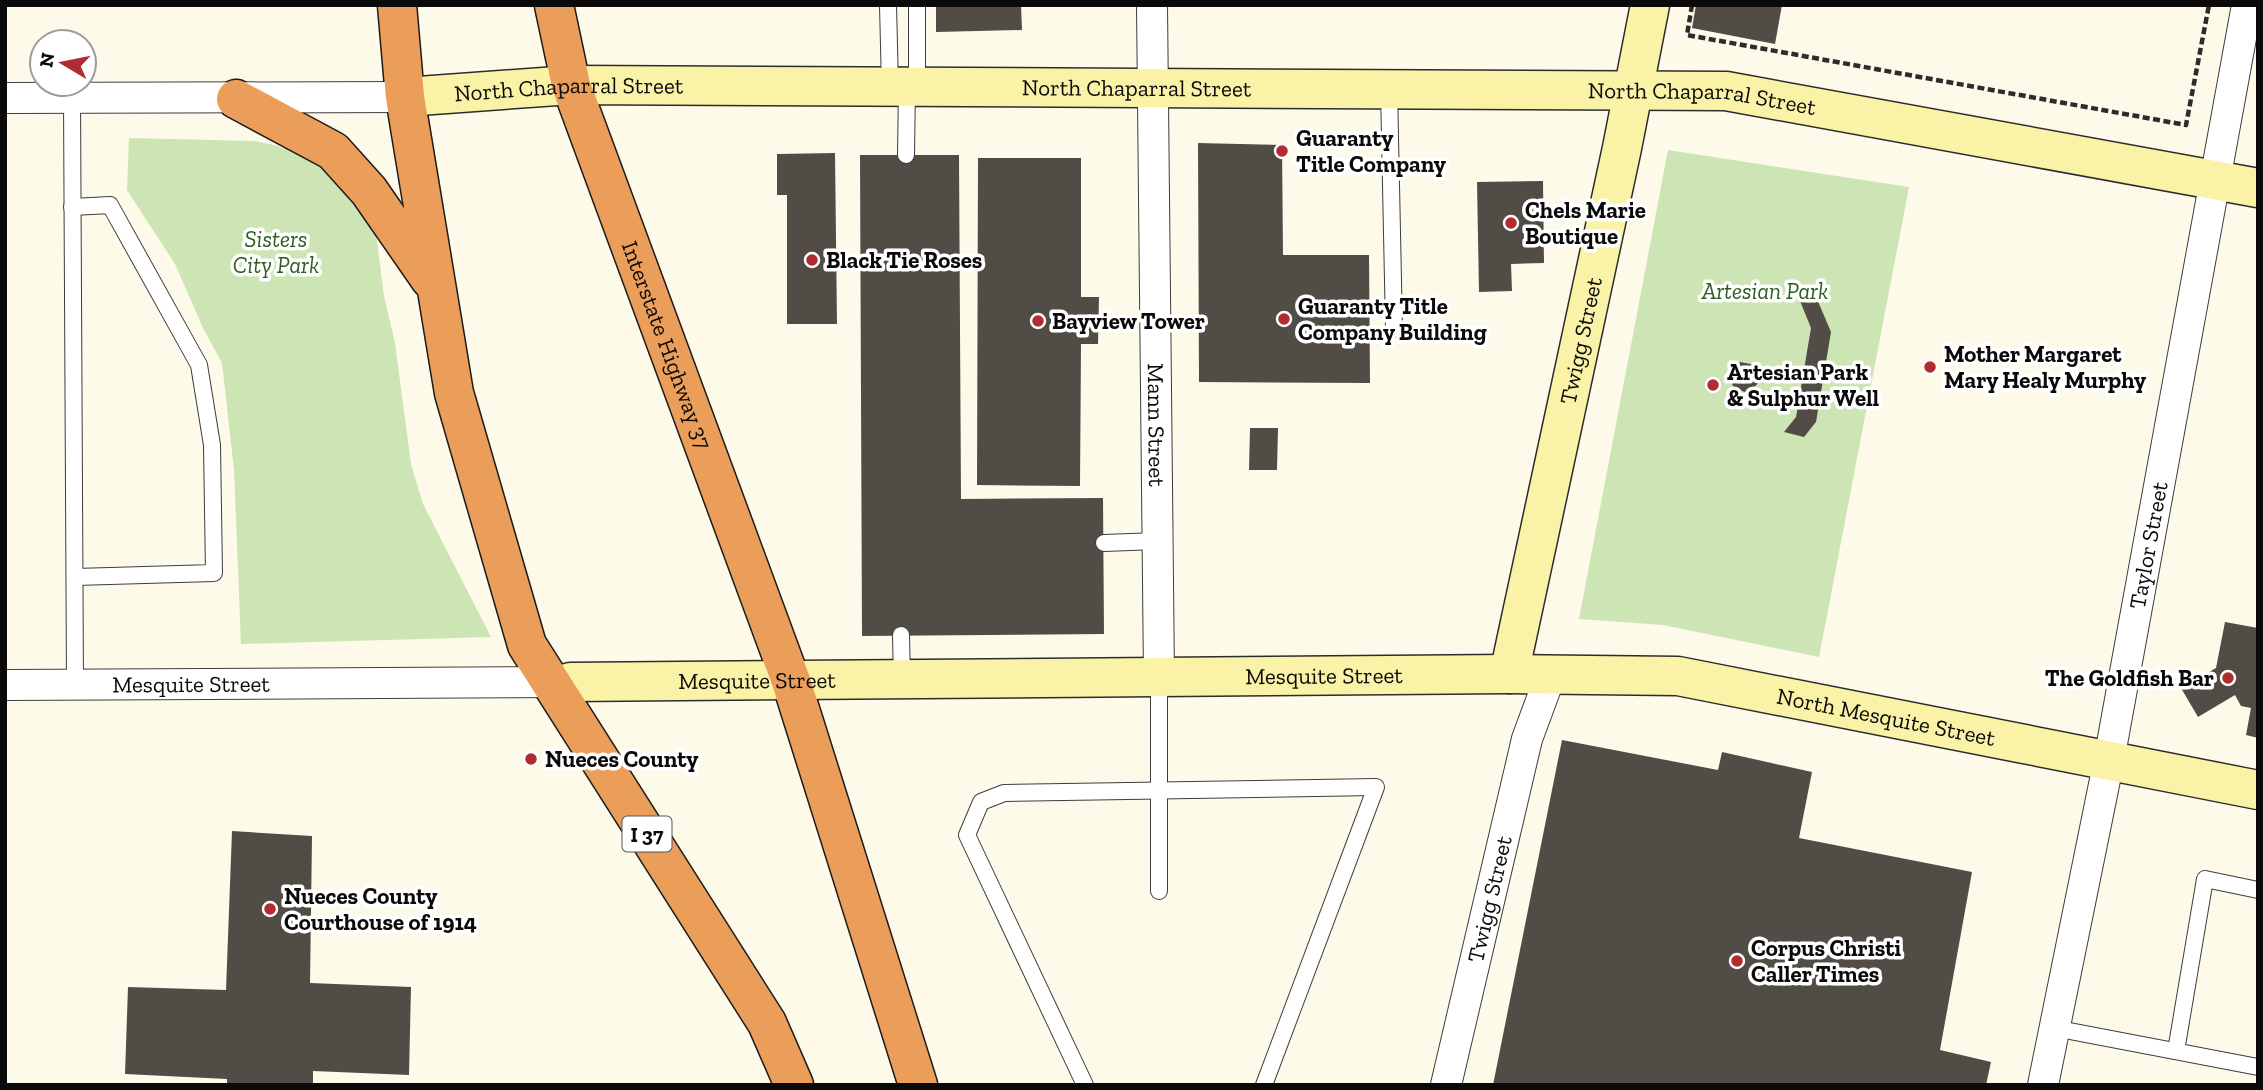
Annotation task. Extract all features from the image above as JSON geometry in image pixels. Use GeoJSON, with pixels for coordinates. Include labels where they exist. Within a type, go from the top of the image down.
{"type":"FeatureCollection","features":[{"type":"Feature","properties":{"kind":"highway"},"geometry":{"type":"LineString","coordinates":[[397,5],[405,97],[436,288]]}},
{"type":"Feature","properties":{"kind":"highway","name":"Interstate Highway 37"},"geometry":{"type":"LineString","coordinates":[[554,5],[571,85],[791,681],[918,1085]]}},
{"type":"Feature","properties":{"kind":"highway"},"geometry":{"type":"LineString","coordinates":[[236,99],[333,151],[369,191],[436,288]]}},
{"type":"Feature","properties":{"kind":"highway","name":"I 37"},"geometry":{"type":"LineString","coordinates":[[436,288],[454,393],[527,645],[559,682],[767,1023],[794,1085]]}},
{"type":"Feature","properties":{"kind":"street","name":"Mann Street"},"geometry":{"type":"LineString","coordinates":[[1152,5],[1159,678]]}},
{"type":"Feature","properties":{"kind":"street","name":"Twigg Street"},"geometry":{"type":"LineString","coordinates":[[1509,674],[1650,5]]}},
{"type":"Feature","properties":{"kind":"street","name":"Taylor Street"},"geometry":{"type":"LineString","coordinates":[[2043,1085],[2109,760],[2247,5]]}},
{"type":"Feature","properties":{"kind":"street","name":"North Chaparral Street"},"geometry":{"type":"LineString","coordinates":[[72,98],[405,97],[571,85],[1726,91],[2258,188]]}},
{"type":"Feature","properties":{"kind":"street","name":"North Chaparral Street"},"geometry":{"type":"LineString","coordinates":[[5,98],[28,98]]}},
{"type":"Feature","properties":{"kind":"street","name":"Mesquite Street"},"geometry":{"type":"LineString","coordinates":[[5,685],[1509,674]]}},
{"type":"Feature","properties":{"kind":"street","name":"North Mesquite Street"},"geometry":{"type":"LineString","coordinates":[[1509,674],[1678,676],[2258,790]]}},
{"type":"Feature","properties":{"kind":"street","name":"Twigg Street"},"geometry":{"type":"LineString","coordinates":[[1446,1085],[1527,739],[1551,674]]}},
{"type":"Feature","properties":{"kind":"lane"},"geometry":{"type":"LineString","coordinates":[[888,5],[905,87]]}},
{"type":"Feature","properties":{"kind":"lane"},"geometry":{"type":"LineString","coordinates":[[906,155],[905,87],[917,5]]}},
{"type":"Feature","properties":{"kind":"lane"},"geometry":{"type":"LineString","coordinates":[[1389,89],[1394,329]]}},
{"type":"Feature","properties":{"kind":"lane"},"geometry":{"type":"LineString","coordinates":[[72,98],[75,684]]}},
{"type":"Feature","properties":{"kind":"lane"},"geometry":{"type":"LineString","coordinates":[[72,207],[110,205],[199,365],[212,445],[214,573],[75,577]]}},
{"type":"Feature","properties":{"kind":"lane"},"geometry":{"type":"LineString","coordinates":[[1104,543],[1157,541]]}},
{"type":"Feature","properties":{"kind":"lane"},"geometry":{"type":"LineString","coordinates":[[901,635],[902,680]]}},
{"type":"Feature","properties":{"kind":"lane"},"geometry":{"type":"LineString","coordinates":[[1159,678],[1159,891]]}},
{"type":"Feature","properties":{"kind":"lane"},"geometry":{"type":"LineString","coordinates":[[1085,1085],[967,835],[981,802],[1004,793],[1377,787],[1264,1085]]}},
{"type":"Feature","properties":{"kind":"lane"},"geometry":{"type":"LineString","coordinates":[[2176,1051],[2205,879],[2258,890]]}},
{"type":"Feature","properties":{"kind":"lane"},"geometry":{"type":"LineString","coordinates":[[2054,1028],[2258,1067]]}},
{"type":"Feature","properties":{"kind":"path"},"geometry":{"type":"LineString","coordinates":[[1692,5],[1686,35],[2186,125],[2209,5]]}},
{"type":"Feature","properties":{"kind":"green space","name":"Sisters City Park"},"geometry":{"type":"Polygon","coordinates":[[[129,138],[254,141],[304,155],[343,174],[376,233],[384,296],[395,343],[411,464],[423,504],[491,637],[241,644],[234,470],[222,363],[203,328],[175,264],[127,190],[129,138]]]}},
{"type":"Feature","properties":{"kind":"green space","name":"Artesian Park"},"geometry":{"type":"Polygon","coordinates":[[[1668,150],[1909,187],[1819,657],[1663,625],[1579,619],[1668,150]]]}},
{"type":"Feature","properties":{"kind":"building"},"geometry":{"type":"Polygon","coordinates":[[[936,5],[1021,5],[1022,30],[936,32],[936,5]]]}},
{"type":"Feature","properties":{"kind":"building"},"geometry":{"type":"Polygon","coordinates":[[[1696,5],[1782,5],[1775,44],[1692,28],[1696,5]]]}},
{"type":"Feature","properties":{"kind":"building","name":"Guaranty Title Company Building"},"geometry":{"type":"Polygon","coordinates":[[[1198,143],[1282,145],[1283,255],[1369,255],[1370,383],[1199,382],[1198,143]]]}},
{"type":"Feature","properties":{"kind":"building","name":"Black Tie Roses"},"geometry":{"type":"Polygon","coordinates":[[[835,153],[837,324],[787,324],[787,195],[777,195],[777,154],[835,153]]]}},
{"type":"Feature","properties":{"kind":"building"},"geometry":{"type":"Polygon","coordinates":[[[860,155],[959,155],[961,499],[1103,498],[1104,634],[862,636],[860,155]]]}},
{"type":"Feature","properties":{"kind":"building","name":"Bayview Tower"},"geometry":{"type":"Polygon","coordinates":[[[978,158],[1081,158],[1081,297],[1099,297],[1098,344],[1081,344],[1080,486],[977,485],[978,158]]]}},
{"type":"Feature","properties":{"kind":"building","name":"Chels Marie Boutique"},"geometry":{"type":"Polygon","coordinates":[[[1543,181],[1544,263],[1511,264],[1512,291],[1479,292],[1477,182],[1543,181]]]}},
{"type":"Feature","properties":{"kind":"building"},"geometry":{"type":"Polygon","coordinates":[[[1798,296],[1817,299],[1831,332],[1816,422],[1804,437],[1784,432],[1796,417],[1811,328],[1798,296]]]}},
{"type":"Feature","properties":{"kind":"building"},"geometry":{"type":"Polygon","coordinates":[[[1740,362],[1756,365],[1761,380],[1749,393],[1734,389],[1729,375],[1740,362]]]}},
{"type":"Feature","properties":{"kind":"building"},"geometry":{"type":"Polygon","coordinates":[[[1250,428],[1278,428],[1277,470],[1249,470],[1250,428]]]}},
{"type":"Feature","properties":{"kind":"building","name":"The Goldfish Bar"},"geometry":{"type":"Polygon","coordinates":[[[2225,622],[2258,628],[2258,738],[2246,735],[2251,708],[2241,706],[2235,695],[2198,717],[2181,688],[2216,668],[2225,622]]]}},
{"type":"Feature","properties":{"kind":"building","name":"Corpus Christi Caller Times"},"geometry":{"type":"Polygon","coordinates":[[[1562,740],[1718,770],[1722,752],[1812,772],[1799,838],[1972,872],[1940,1050],[1991,1062],[1986,1085],[1493,1085],[1562,740]]]}},
{"type":"Feature","properties":{"kind":"building","name":"Nueces County Courthouse of 1914"},"geometry":{"type":"Polygon","coordinates":[[[232,831],[312,836],[310,983],[411,987],[409,1075],[313,1071],[313,1085],[227,1085],[227,1079],[125,1074],[128,987],[226,990],[232,831]]]}},
{"type":"Feature","properties":{"kind":"place","name":"Guaranty Title Company"},"geometry":{"type":"Point","coordinates":[1282,151]}},
{"type":"Feature","properties":{"kind":"place","name":"Chels Marie Boutique"},"geometry":{"type":"Point","coordinates":[1511,223]}},
{"type":"Feature","properties":{"kind":"place","name":"Black Tie Roses"},"geometry":{"type":"Point","coordinates":[812,260]}},
{"type":"Feature","properties":{"kind":"place","name":"Guaranty Title Company Building"},"geometry":{"type":"Point","coordinates":[1284,319]}},
{"type":"Feature","properties":{"kind":"place","name":"Bayview Tower"},"geometry":{"type":"Point","coordinates":[1038,321]}},
{"type":"Feature","properties":{"kind":"place","name":"Mother Margaret Mary Healy Murphy"},"geometry":{"type":"Point","coordinates":[1930,367]}},
{"type":"Feature","properties":{"kind":"place","name":"Artesian Park & Sulphur Well"},"geometry":{"type":"Point","coordinates":[1713,385]}},
{"type":"Feature","properties":{"kind":"place","name":"The Goldfish Bar"},"geometry":{"type":"Point","coordinates":[2228,678]}},
{"type":"Feature","properties":{"kind":"place","name":"Nueces County"},"geometry":{"type":"Point","coordinates":[531,759]}},
{"type":"Feature","properties":{"kind":"place","name":"Nueces County Courthouse of 1914"},"geometry":{"type":"Point","coordinates":[270,909]}},
{"type":"Feature","properties":{"kind":"place","name":"Corpus Christi Caller Times"},"geometry":{"type":"Point","coordinates":[1737,961]}}]}
